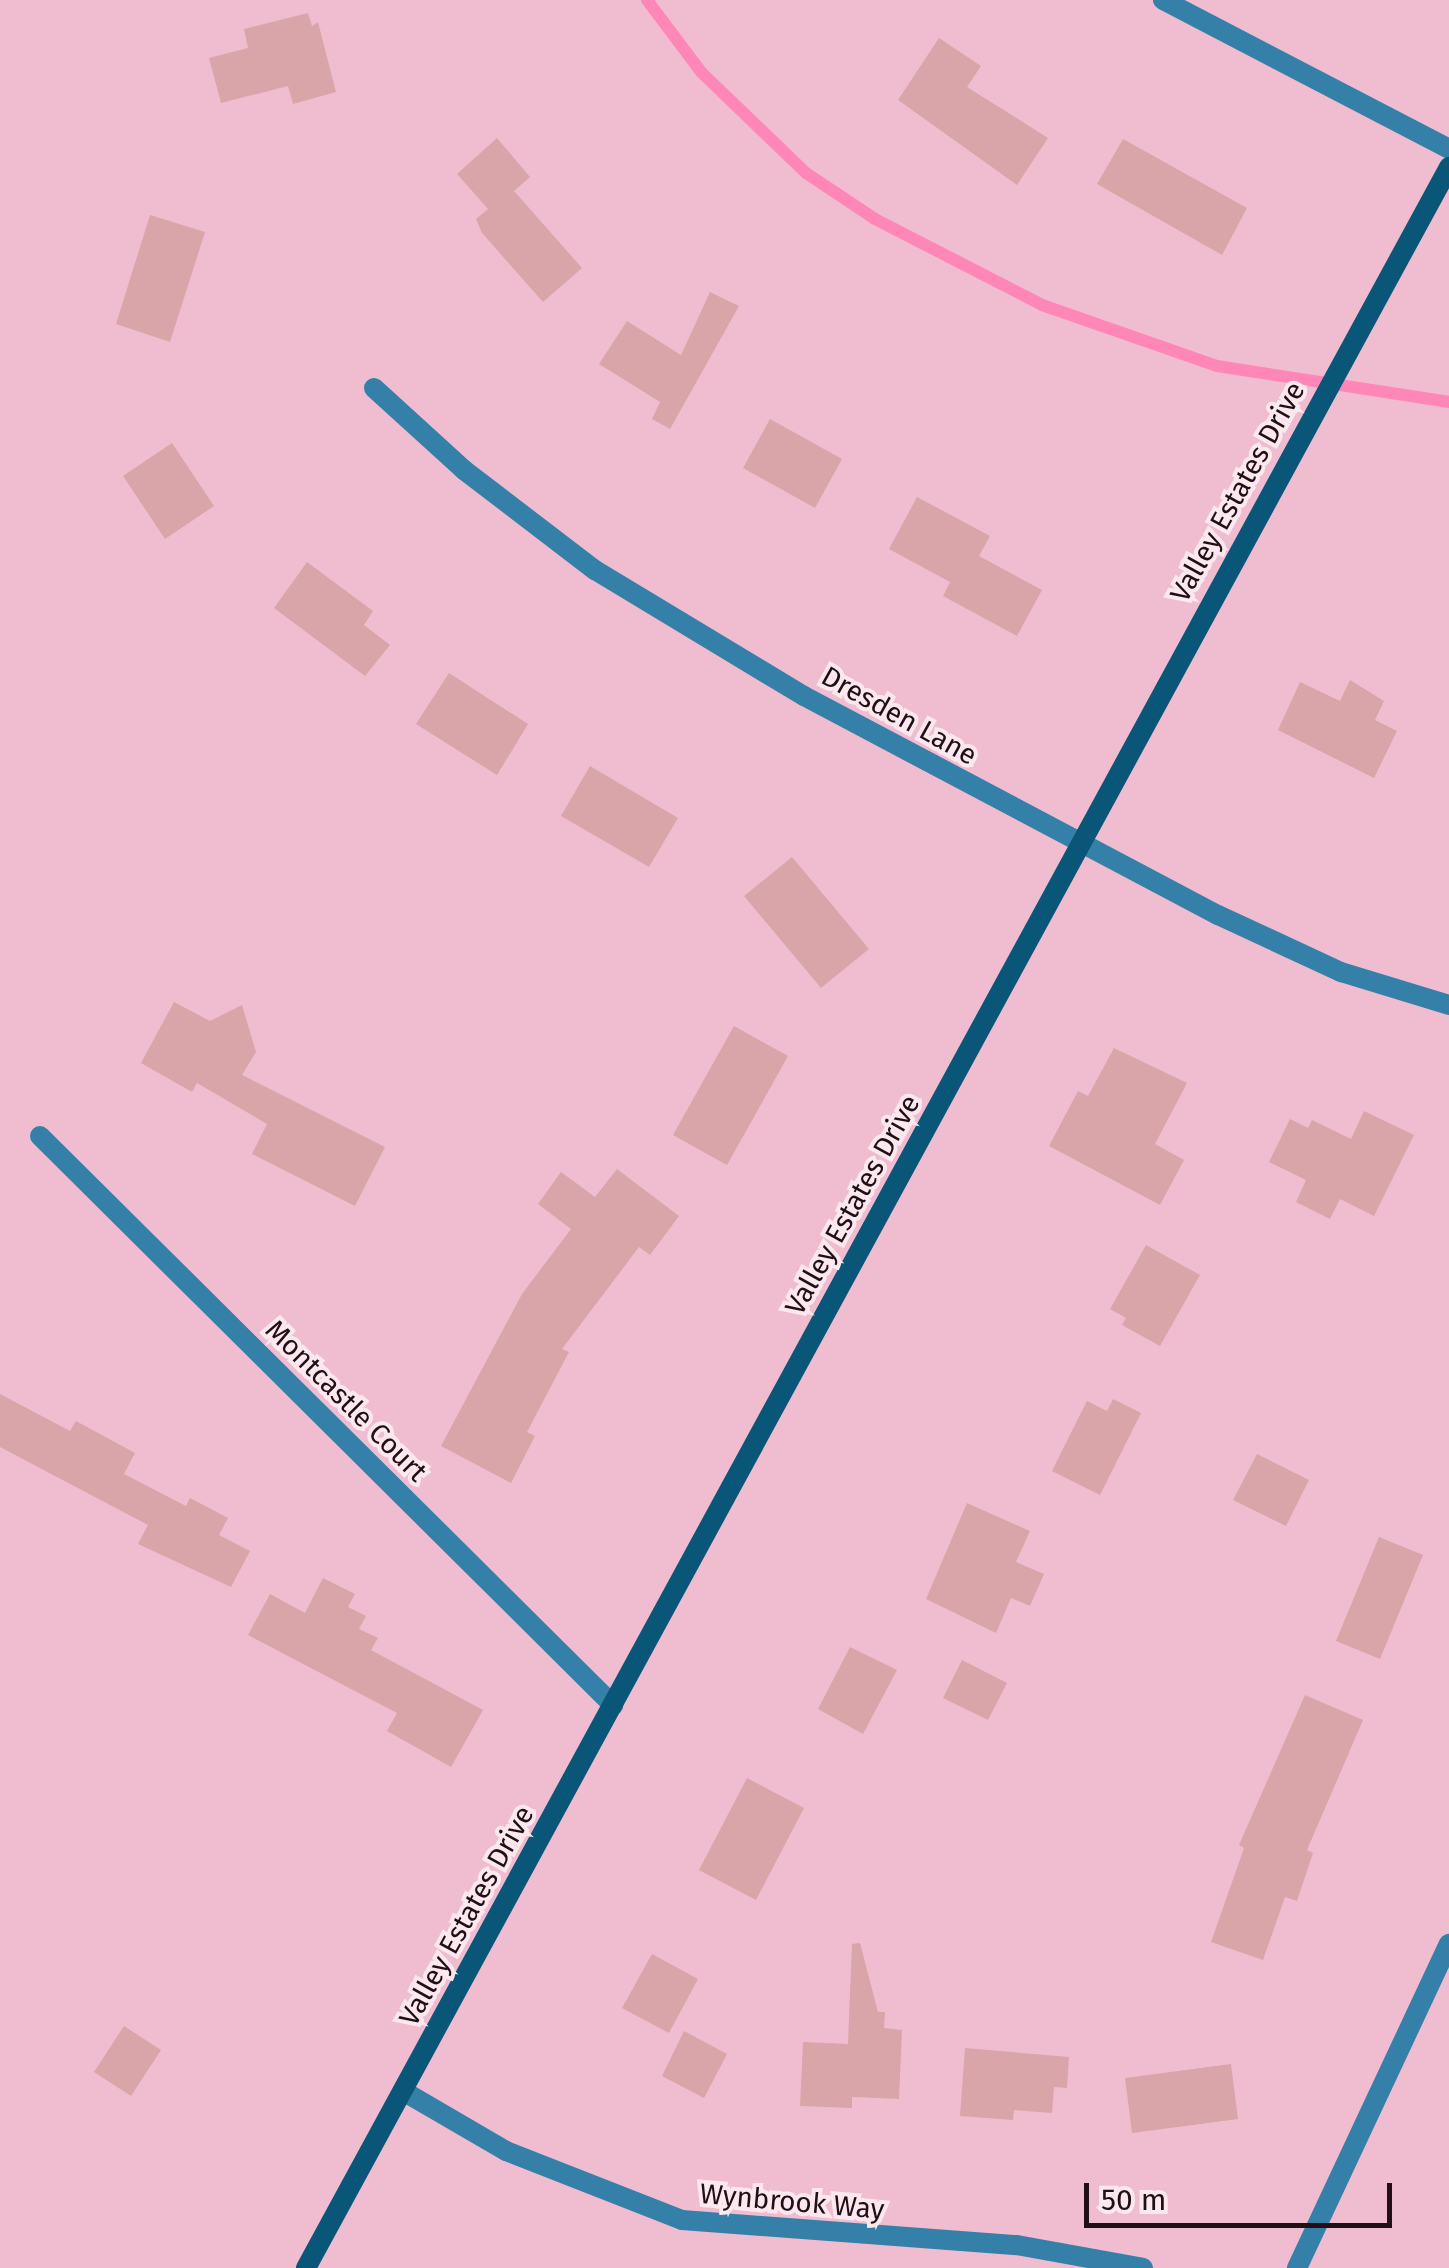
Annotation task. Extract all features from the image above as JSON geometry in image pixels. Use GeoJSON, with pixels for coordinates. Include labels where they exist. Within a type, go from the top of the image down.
{"type":"FeatureCollection","features":[{"type":"Feature","properties":{"kind":"street"},"geometry":{"type":"LineString","coordinates":[[1163,0],[1449,148]]}},
{"type":"Feature","properties":{"kind":"street","name":"Valley Estates Drive"},"geometry":{"type":"LineString","coordinates":[[306,2268],[1449,167]]}},
{"type":"Feature","properties":{"kind":"street","name":"Dresden Lane"},"geometry":{"type":"LineString","coordinates":[[374,388],[464,470],[595,570],[804,696],[1079,846],[1341,972],[1449,1004]]}},
{"type":"Feature","properties":{"kind":"street","name":"Montcastle Court"},"geometry":{"type":"LineString","coordinates":[[40,1136],[614,1705]]}},
{"type":"Feature","properties":{"kind":"street"},"geometry":{"type":"LineString","coordinates":[[1297,2268],[1449,1944]]}},
{"type":"Feature","properties":{"kind":"street","name":"Wynbrook Way"},"geometry":{"type":"LineString","coordinates":[[403,2091],[506,2151],[682,2220],[1018,2245],[1143,2268]]}},
{"type":"Feature","properties":{"kind":"building"},"geometry":{"type":"Polygon","coordinates":[[[308,13],[312,26],[318,22],[336,92],[293,104],[288,86],[221,103],[209,58],[248,48],[244,29],[308,13]]]}},
{"type":"Feature","properties":{"kind":"building"},"geometry":{"type":"Polygon","coordinates":[[[939,38],[981,66],[967,87],[1048,138],[1017,185],[898,100],[939,38]]]}},
{"type":"Feature","properties":{"kind":"building"},"geometry":{"type":"Polygon","coordinates":[[[497,138],[530,177],[514,191],[582,268],[543,302],[482,233],[476,219],[488,209],[457,174],[497,138]]]}},
{"type":"Feature","properties":{"kind":"building"},"geometry":{"type":"Polygon","coordinates":[[[1123,139],[1247,208],[1222,255],[1097,184],[1123,139]]]}},
{"type":"Feature","properties":{"kind":"building"},"geometry":{"type":"Polygon","coordinates":[[[150,215],[205,232],[170,342],[116,324],[150,215]]]}},
{"type":"Feature","properties":{"kind":"building"},"geometry":{"type":"Polygon","coordinates":[[[710,292],[739,306],[670,429],[652,419],[660,402],[599,364],[627,321],[681,355],[710,292]]]}},
{"type":"Feature","properties":{"kind":"building"},"geometry":{"type":"Polygon","coordinates":[[[770,419],[842,459],[815,508],[743,468],[770,419]]]}},
{"type":"Feature","properties":{"kind":"building"},"geometry":{"type":"Polygon","coordinates":[[[172,443],[214,506],[165,539],[123,476],[172,443]]]}},
{"type":"Feature","properties":{"kind":"building"},"geometry":{"type":"Polygon","coordinates":[[[917,497],[990,536],[979,556],[1042,590],[1017,636],[943,596],[950,582],[889,549],[917,497]]]}},
{"type":"Feature","properties":{"kind":"building"},"geometry":{"type":"Polygon","coordinates":[[[307,562],[373,611],[364,625],[390,645],[365,676],[274,608],[307,562]]]}},
{"type":"Feature","properties":{"kind":"building"},"geometry":{"type":"Polygon","coordinates":[[[449,673],[528,724],[497,775],[416,724],[449,673]]]}},
{"type":"Feature","properties":{"kind":"building"},"geometry":{"type":"Polygon","coordinates":[[[1350,680],[1384,701],[1375,720],[1397,731],[1374,778],[1278,730],[1300,682],[1340,701],[1350,680]]]}},
{"type":"Feature","properties":{"kind":"building"},"geometry":{"type":"Polygon","coordinates":[[[590,766],[678,818],[649,867],[561,816],[590,766]]]}},
{"type":"Feature","properties":{"kind":"building"},"geometry":{"type":"Polygon","coordinates":[[[792,857],[869,949],[821,988],[744,896],[792,857]]]}},
{"type":"Feature","properties":{"kind":"building"},"geometry":{"type":"Polygon","coordinates":[[[174,1002],[210,1021],[242,1005],[256,1052],[242,1075],[385,1147],[355,1206],[252,1154],[267,1124],[197,1083],[192,1092],[141,1063],[174,1002]]]}},
{"type":"Feature","properties":{"kind":"building"},"geometry":{"type":"Polygon","coordinates":[[[734,1026],[788,1056],[727,1165],[673,1135],[734,1026]]]}},
{"type":"Feature","properties":{"kind":"building"},"geometry":{"type":"Polygon","coordinates":[[[1114,1048],[1187,1083],[1155,1144],[1184,1160],[1160,1205],[1049,1146],[1078,1091],[1088,1096],[1114,1048]]]}},
{"type":"Feature","properties":{"kind":"building"},"geometry":{"type":"Polygon","coordinates":[[[1364,1111],[1414,1135],[1374,1216],[1340,1199],[1330,1219],[1296,1202],[1306,1180],[1269,1162],[1290,1119],[1308,1128],[1312,1120],[1351,1139],[1364,1111]]]}},
{"type":"Feature","properties":{"kind":"building"},"geometry":{"type":"Polygon","coordinates":[[[617,1169],[679,1216],[650,1255],[639,1247],[562,1349],[569,1352],[527,1432],[535,1436],[511,1483],[441,1446],[522,1294],[571,1229],[538,1204],[561,1172],[595,1197],[617,1169]]]}},
{"type":"Feature","properties":{"kind":"building"},"geometry":{"type":"Polygon","coordinates":[[[1146,1245],[1200,1275],[1160,1346],[1122,1325],[1126,1318],[1110,1309],[1146,1245]]]}},
{"type":"Feature","properties":{"kind":"building"},"geometry":{"type":"Polygon","coordinates":[[[0,1394],[70,1431],[76,1421],[135,1453],[124,1474],[186,1506],[190,1498],[228,1518],[219,1535],[250,1551],[231,1587],[138,1544],[148,1525],[0,1447],[0,1394]]]}},
{"type":"Feature","properties":{"kind":"building"},"geometry":{"type":"Polygon","coordinates":[[[1113,1399],[1141,1413],[1100,1495],[1052,1471],[1087,1401],[1107,1411],[1113,1399]]]}},
{"type":"Feature","properties":{"kind":"building"},"geometry":{"type":"Polygon","coordinates":[[[1257,1454],[1309,1480],[1286,1526],[1233,1500],[1257,1454]]]}},
{"type":"Feature","properties":{"kind":"building"},"geometry":{"type":"Polygon","coordinates":[[[967,1503],[1030,1531],[1016,1562],[1044,1574],[1030,1606],[1011,1598],[996,1633],[926,1599],[967,1503]]]}},
{"type":"Feature","properties":{"kind":"building"},"geometry":{"type":"Polygon","coordinates":[[[1379,1537],[1423,1555],[1380,1659],[1336,1641],[1379,1537]]]}},
{"type":"Feature","properties":{"kind":"building"},"geometry":{"type":"Polygon","coordinates":[[[323,1578],[355,1594],[348,1607],[366,1616],[359,1629],[378,1638],[371,1650],[483,1710],[451,1767],[387,1731],[397,1713],[248,1635],[270,1594],[305,1613],[323,1578]]]}},
{"type":"Feature","properties":{"kind":"building"},"geometry":{"type":"Polygon","coordinates":[[[850,1647],[897,1670],[863,1734],[818,1709],[850,1647]]]}},
{"type":"Feature","properties":{"kind":"building"},"geometry":{"type":"Polygon","coordinates":[[[962,1660],[1007,1683],[988,1720],[943,1698],[962,1660]]]}},
{"type":"Feature","properties":{"kind":"building"},"geometry":{"type":"Polygon","coordinates":[[[1305,1695],[1363,1720],[1307,1850],[1313,1853],[1297,1901],[1285,1897],[1263,1960],[1211,1942],[1244,1848],[1239,1845],[1305,1695]]]}},
{"type":"Feature","properties":{"kind":"building"},"geometry":{"type":"Polygon","coordinates":[[[747,1778],[804,1808],[756,1900],[699,1870],[747,1778]]]}},
{"type":"Feature","properties":{"kind":"building"},"geometry":{"type":"Polygon","coordinates":[[[860,1943],[878,2012],[885,2012],[884,2028],[902,2030],[899,2099],[852,2097],[852,2108],[800,2106],[803,2042],[848,2044],[852,1944],[860,1943]]]}},
{"type":"Feature","properties":{"kind":"building"},"geometry":{"type":"Polygon","coordinates":[[[652,1954],[698,1979],[669,2033],[622,2008],[652,1954]]]}},
{"type":"Feature","properties":{"kind":"building"},"geometry":{"type":"Polygon","coordinates":[[[124,2026],[161,2050],[131,2096],[94,2072],[124,2026]]]}},
{"type":"Feature","properties":{"kind":"building"},"geometry":{"type":"Polygon","coordinates":[[[684,2031],[727,2054],[704,2098],[662,2076],[684,2031]]]}},
{"type":"Feature","properties":{"kind":"building"},"geometry":{"type":"Polygon","coordinates":[[[965,2048],[1069,2057],[1067,2088],[1054,2087],[1052,2113],[1014,2110],[1013,2120],[960,2116],[965,2048]]]}},
{"type":"Feature","properties":{"kind":"building"},"geometry":{"type":"Polygon","coordinates":[[[1231,2064],[1238,2119],[1132,2133],[1125,2078],[1231,2064]]]}},
{"type":"Feature","properties":{"kind":"waterway"},"geometry":{"type":"LineString","coordinates":[[647,0],[701,72],[806,173],[875,219],[1042,305],[1217,366],[1449,402]]}}]}
